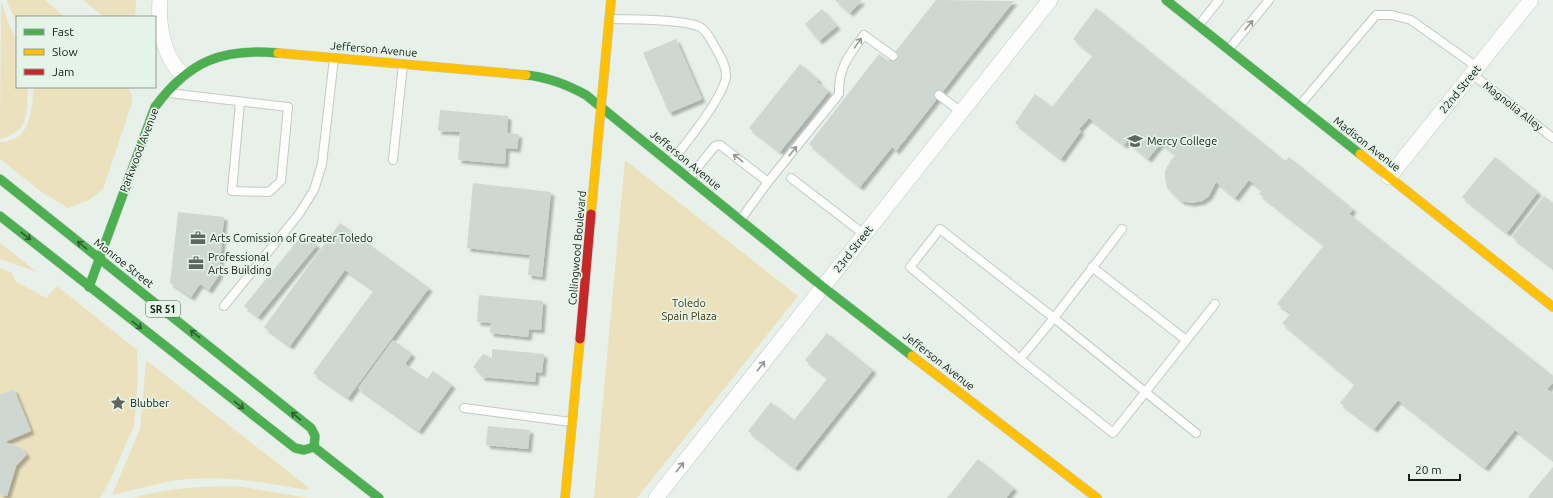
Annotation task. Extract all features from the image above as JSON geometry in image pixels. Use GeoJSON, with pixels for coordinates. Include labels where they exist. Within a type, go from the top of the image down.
{"type":"FeatureCollection","features":[{"type":"Feature","properties":{"kind":"street"},"geometry":{"type":"LineString","coordinates":[[160,0],[160,19],[164,43],[173,65],[182,74]]}},
{"type":"Feature","properties":{"kind":"street","name":"Collingwood Boulevard"},"geometry":{"type":"LineString","coordinates":[[564,498],[611,0]]}},
{"type":"Feature","properties":{"kind":"street","name":"23rd Street"},"geometry":{"type":"LineString","coordinates":[[656,498],[1050,0]]}},
{"type":"Feature","properties":{"kind":"street","name":"Madison Avenue"},"geometry":{"type":"LineString","coordinates":[[1166,0],[1553,307]]}},
{"type":"Feature","properties":{"kind":"street","name":"22nd Street"},"geometry":{"type":"LineString","coordinates":[[1389,177],[1531,0]]}},
{"type":"Feature","properties":{"kind":"street","name":"Jefferson Avenue"},"geometry":{"type":"LineString","coordinates":[[182,74],[203,62],[221,55],[242,52],[403,63],[544,77],[568,85],[602,108],[823,287],[1097,498]]}},
{"type":"Feature","properties":{"kind":"street","name":"Parkwood Avenue"},"geometry":{"type":"LineString","coordinates":[[89,287],[147,123],[154,107],[164,93],[182,74]]}},
{"type":"Feature","properties":{"kind":"street","name":"Monroe Street"},"geometry":{"type":"LineString","coordinates":[[0,179],[311,428],[315,436],[314,446]]}},
{"type":"Feature","properties":{"kind":"street","name":"SR 51"},"geometry":{"type":"LineString","coordinates":[[0,216],[295,448],[304,450],[314,446]]}},
{"type":"Feature","properties":{"kind":"street"},"geometry":{"type":"LineString","coordinates":[[314,446],[379,498]]}},
{"type":"Feature","properties":{"kind":"lane"},"geometry":{"type":"LineString","coordinates":[[1198,26],[1219,0]]}},
{"type":"Feature","properties":{"kind":"lane"},"geometry":{"type":"LineString","coordinates":[[1228,50],[1269,0]]}},
{"type":"Feature","properties":{"kind":"lane","name":"Magnolia Alley"},"geometry":{"type":"LineString","coordinates":[[1299,106],[1376,15],[1392,14],[1411,20],[1475,71],[1553,138]]}},
{"type":"Feature","properties":{"kind":"lane"},"geometry":{"type":"LineString","coordinates":[[609,19],[635,19],[690,24],[699,27],[706,32],[725,66],[725,85],[688,142],[670,163]]}},
{"type":"Feature","properties":{"kind":"lane"},"geometry":{"type":"LineString","coordinates":[[740,220],[768,182],[839,94],[838,80],[843,65],[864,35],[892,56]]}},
{"type":"Feature","properties":{"kind":"lane"},"geometry":{"type":"LineString","coordinates":[[224,306],[298,214],[314,190],[322,164],[334,58]]}},
{"type":"Feature","properties":{"kind":"lane"},"geometry":{"type":"LineString","coordinates":[[393,160],[403,63]]}},
{"type":"Feature","properties":{"kind":"lane"},"geometry":{"type":"LineString","coordinates":[[164,93],[288,107],[281,181],[269,192],[232,191],[240,102]]}},
{"type":"Feature","properties":{"kind":"lane"},"geometry":{"type":"LineString","coordinates":[[939,95],[961,112]]}},
{"type":"Feature","properties":{"kind":"lane"},"geometry":{"type":"LineString","coordinates":[[689,179],[715,146],[720,145],[768,182]]}},
{"type":"Feature","properties":{"kind":"lane"},"geometry":{"type":"LineString","coordinates":[[791,178],[864,235]]}},
{"type":"Feature","properties":{"kind":"lane"},"geometry":{"type":"LineString","coordinates":[[1196,433],[1145,392],[1054,318],[940,229],[910,267],[1020,359],[1113,433],[1145,392],[1186,340],[1215,304]]}},
{"type":"Feature","properties":{"kind":"lane"},"geometry":{"type":"LineString","coordinates":[[1020,359],[1054,318],[1122,229]]}},
{"type":"Feature","properties":{"kind":"lane"},"geometry":{"type":"LineString","coordinates":[[1092,267],[1186,340]]}},
{"type":"Feature","properties":{"kind":"lane"},"geometry":{"type":"LineString","coordinates":[[464,408],[572,422]]}},
{"type":"Feature","properties":{"kind":"green space"},"geometry":{"type":"Polygon","coordinates":[[[1,0],[9,25],[16,39],[16,88],[28,88],[26,113],[22,126],[17,132],[0,139],[1,0]]]}},
{"type":"Feature","properties":{"kind":"green space"},"geometry":{"type":"Polygon","coordinates":[[[7,0],[45,0],[64,16],[16,16],[16,21],[7,0]]]}},
{"type":"Feature","properties":{"kind":"green space"},"geometry":{"type":"Polygon","coordinates":[[[83,0],[136,0],[135,16],[103,16],[83,0]]]}},
{"type":"Feature","properties":{"kind":"green space"},"geometry":{"type":"Polygon","coordinates":[[[34,88],[128,88],[132,95],[132,103],[103,189],[89,200],[68,208],[43,193],[0,159],[0,142],[11,140],[24,130],[28,123],[34,88]]]}},
{"type":"Feature","properties":{"kind":"green space","name":"Toledo Spain Plaza"},"geometry":{"type":"Polygon","coordinates":[[[625,160],[798,296],[637,498],[594,498],[625,160]]]}},
{"type":"Feature","properties":{"kind":"green space"},"geometry":{"type":"Polygon","coordinates":[[[0,243],[37,272],[0,259],[0,243]]]}},
{"type":"Feature","properties":{"kind":"green space"},"geometry":{"type":"Polygon","coordinates":[[[0,268],[12,273],[15,281],[46,298],[57,286],[137,350],[138,379],[134,426],[111,478],[100,498],[0,498],[0,494],[7,496],[16,466],[27,454],[21,448],[5,442],[31,430],[14,389],[0,395],[0,268]]]}},
{"type":"Feature","properties":{"kind":"green space"},"geometry":{"type":"Polygon","coordinates":[[[146,360],[309,488],[308,490],[273,484],[220,478],[202,478],[166,482],[112,495],[140,429],[146,360]]]}},
{"type":"Feature","properties":{"kind":"green space"},"geometry":{"type":"Polygon","coordinates":[[[236,486],[309,498],[134,498],[147,494],[197,487],[236,486]]]}},
{"type":"Feature","properties":{"kind":"building"},"geometry":{"type":"Polygon","coordinates":[[[835,0],[862,0],[850,13],[835,0]]]}},
{"type":"Feature","properties":{"kind":"building"},"geometry":{"type":"Polygon","coordinates":[[[936,0],[1014,1],[896,151],[892,147],[860,187],[809,144],[879,54],[888,61],[936,0]]]}},
{"type":"Feature","properties":{"kind":"building"},"geometry":{"type":"Polygon","coordinates":[[[1096,8],[1285,161],[1289,157],[1353,209],[1349,214],[1553,376],[1553,383],[1547,389],[1553,394],[1553,460],[1515,430],[1485,468],[1398,400],[1374,429],[1340,403],[1355,384],[1282,323],[1291,313],[1277,304],[1324,245],[1259,194],[1262,190],[1249,180],[1235,198],[1216,182],[1209,196],[1202,201],[1191,203],[1181,201],[1167,188],[1165,178],[1165,171],[1171,160],[1176,155],[1161,143],[1148,159],[1127,141],[1124,145],[1089,118],[1079,129],[1081,131],[1061,159],[1015,123],[1035,94],[1052,107],[1093,55],[1073,39],[1096,8]]]}},
{"type":"Feature","properties":{"kind":"building"},"geometry":{"type":"Polygon","coordinates":[[[822,9],[837,26],[819,41],[805,24],[822,9]]]}},
{"type":"Feature","properties":{"kind":"building"},"geometry":{"type":"Polygon","coordinates":[[[676,39],[702,99],[669,113],[643,53],[676,39]]]}},
{"type":"Feature","properties":{"kind":"building"},"geometry":{"type":"Polygon","coordinates":[[[800,64],[819,80],[817,82],[829,91],[780,152],[749,128],[800,64]]]}},
{"type":"Feature","properties":{"kind":"building"},"geometry":{"type":"Polygon","coordinates":[[[440,110],[508,116],[507,133],[519,134],[517,149],[506,148],[505,164],[458,160],[460,132],[438,131],[440,110]]]}},
{"type":"Feature","properties":{"kind":"building"},"geometry":{"type":"Polygon","coordinates":[[[1495,157],[1538,192],[1507,233],[1462,197],[1495,157]]]}},
{"type":"Feature","properties":{"kind":"building"},"geometry":{"type":"Polygon","coordinates":[[[473,183],[551,192],[542,277],[528,275],[530,255],[467,248],[473,183]]]}},
{"type":"Feature","properties":{"kind":"building"},"geometry":{"type":"Polygon","coordinates":[[[1544,196],[1553,203],[1553,268],[1512,237],[1544,196]]]}},
{"type":"Feature","properties":{"kind":"building","name":"Professional Arts Building"},"geometry":{"type":"Polygon","coordinates":[[[178,212],[224,217],[219,275],[209,290],[200,284],[191,297],[170,283],[178,212]]]}},
{"type":"Feature","properties":{"kind":"building"},"geometry":{"type":"Polygon","coordinates":[[[340,223],[429,288],[348,398],[313,373],[374,290],[345,270],[290,346],[264,327],[340,223]]]}},
{"type":"Feature","properties":{"kind":"building"},"geometry":{"type":"Polygon","coordinates":[[[303,234],[317,245],[258,317],[244,306],[303,234]]]}},
{"type":"Feature","properties":{"kind":"building"},"geometry":{"type":"Polygon","coordinates":[[[479,295],[543,301],[541,330],[529,329],[528,337],[490,333],[491,323],[477,322],[479,295]]]}},
{"type":"Feature","properties":{"kind":"building"},"geometry":{"type":"Polygon","coordinates":[[[827,333],[873,370],[795,468],[748,431],[771,402],[794,420],[828,378],[805,360],[827,333]]]}},
{"type":"Feature","properties":{"kind":"building"},"geometry":{"type":"Polygon","coordinates":[[[393,340],[412,354],[405,364],[427,379],[433,371],[452,385],[419,431],[358,388],[393,340]]]}},
{"type":"Feature","properties":{"kind":"building"},"geometry":{"type":"Polygon","coordinates":[[[492,349],[544,354],[542,373],[536,372],[535,382],[481,377],[481,373],[473,367],[483,354],[492,358],[492,349]]]}},
{"type":"Feature","properties":{"kind":"building"},"geometry":{"type":"Polygon","coordinates":[[[14,389],[31,431],[5,442],[21,448],[27,454],[16,466],[7,496],[0,494],[0,395],[14,389]]]}},
{"type":"Feature","properties":{"kind":"building"},"geometry":{"type":"Polygon","coordinates":[[[488,426],[530,430],[528,449],[486,445],[488,426]]]}},
{"type":"Feature","properties":{"kind":"building"},"geometry":{"type":"Polygon","coordinates":[[[978,459],[1014,488],[1006,498],[947,498],[978,459]]]}},
{"type":"Feature","properties":{"kind":"building"},"geometry":{"type":"Polygon","coordinates":[[[1553,467],[1553,498],[1528,497],[1553,467]]]}},
{"type":"Feature","properties":{"kind":"traffic: fast"},"geometry":{"type":"LineString","coordinates":[[1166,0],[1360,154]]}},
{"type":"Feature","properties":{"kind":"traffic: fast"},"geometry":{"type":"LineString","coordinates":[[89,287],[155,107],[181,78],[194,68],[208,61],[223,56],[240,53],[278,53]]}},
{"type":"Feature","properties":{"kind":"traffic: fast"},"geometry":{"type":"LineString","coordinates":[[526,75],[542,77],[586,95],[823,287],[912,356]]}},
{"type":"Feature","properties":{"kind":"traffic: fast"},"geometry":{"type":"LineString","coordinates":[[0,179],[311,428],[315,436],[314,447]]}},
{"type":"Feature","properties":{"kind":"traffic: fast"},"geometry":{"type":"LineString","coordinates":[[0,216],[295,448],[304,450],[314,447]]}},
{"type":"Feature","properties":{"kind":"traffic: fast"},"geometry":{"type":"LineString","coordinates":[[314,447],[379,498]]}},
{"type":"Feature","properties":{"kind":"traffic: slow"},"geometry":{"type":"LineString","coordinates":[[591,214],[611,0]]}},
{"type":"Feature","properties":{"kind":"traffic: slow"},"geometry":{"type":"LineString","coordinates":[[278,53],[526,75]]}},
{"type":"Feature","properties":{"kind":"traffic: slow"},"geometry":{"type":"LineString","coordinates":[[1360,154],[1553,307]]}},
{"type":"Feature","properties":{"kind":"traffic: slow"},"geometry":{"type":"LineString","coordinates":[[565,498],[580,339]]}},
{"type":"Feature","properties":{"kind":"traffic: slow"},"geometry":{"type":"LineString","coordinates":[[912,356],[1097,498]]}},
{"type":"Feature","properties":{"kind":"traffic: jam"},"geometry":{"type":"LineString","coordinates":[[580,339],[591,214]]}},
{"type":"Feature","properties":{"kind":"place","name":"Mercy College"},"geometry":{"type":"Point","coordinates":[1135,141]}},
{"type":"Feature","properties":{"kind":"place","name":"Arts Comission of Greater Toledo"},"geometry":{"type":"Point","coordinates":[198,238]}},
{"type":"Feature","properties":{"kind":"place","name":"Professional Arts Building"},"geometry":{"type":"Point","coordinates":[196,263]}},
{"type":"Feature","properties":{"kind":"place","name":"Blubber"},"geometry":{"type":"Point","coordinates":[118,403]}}]}
